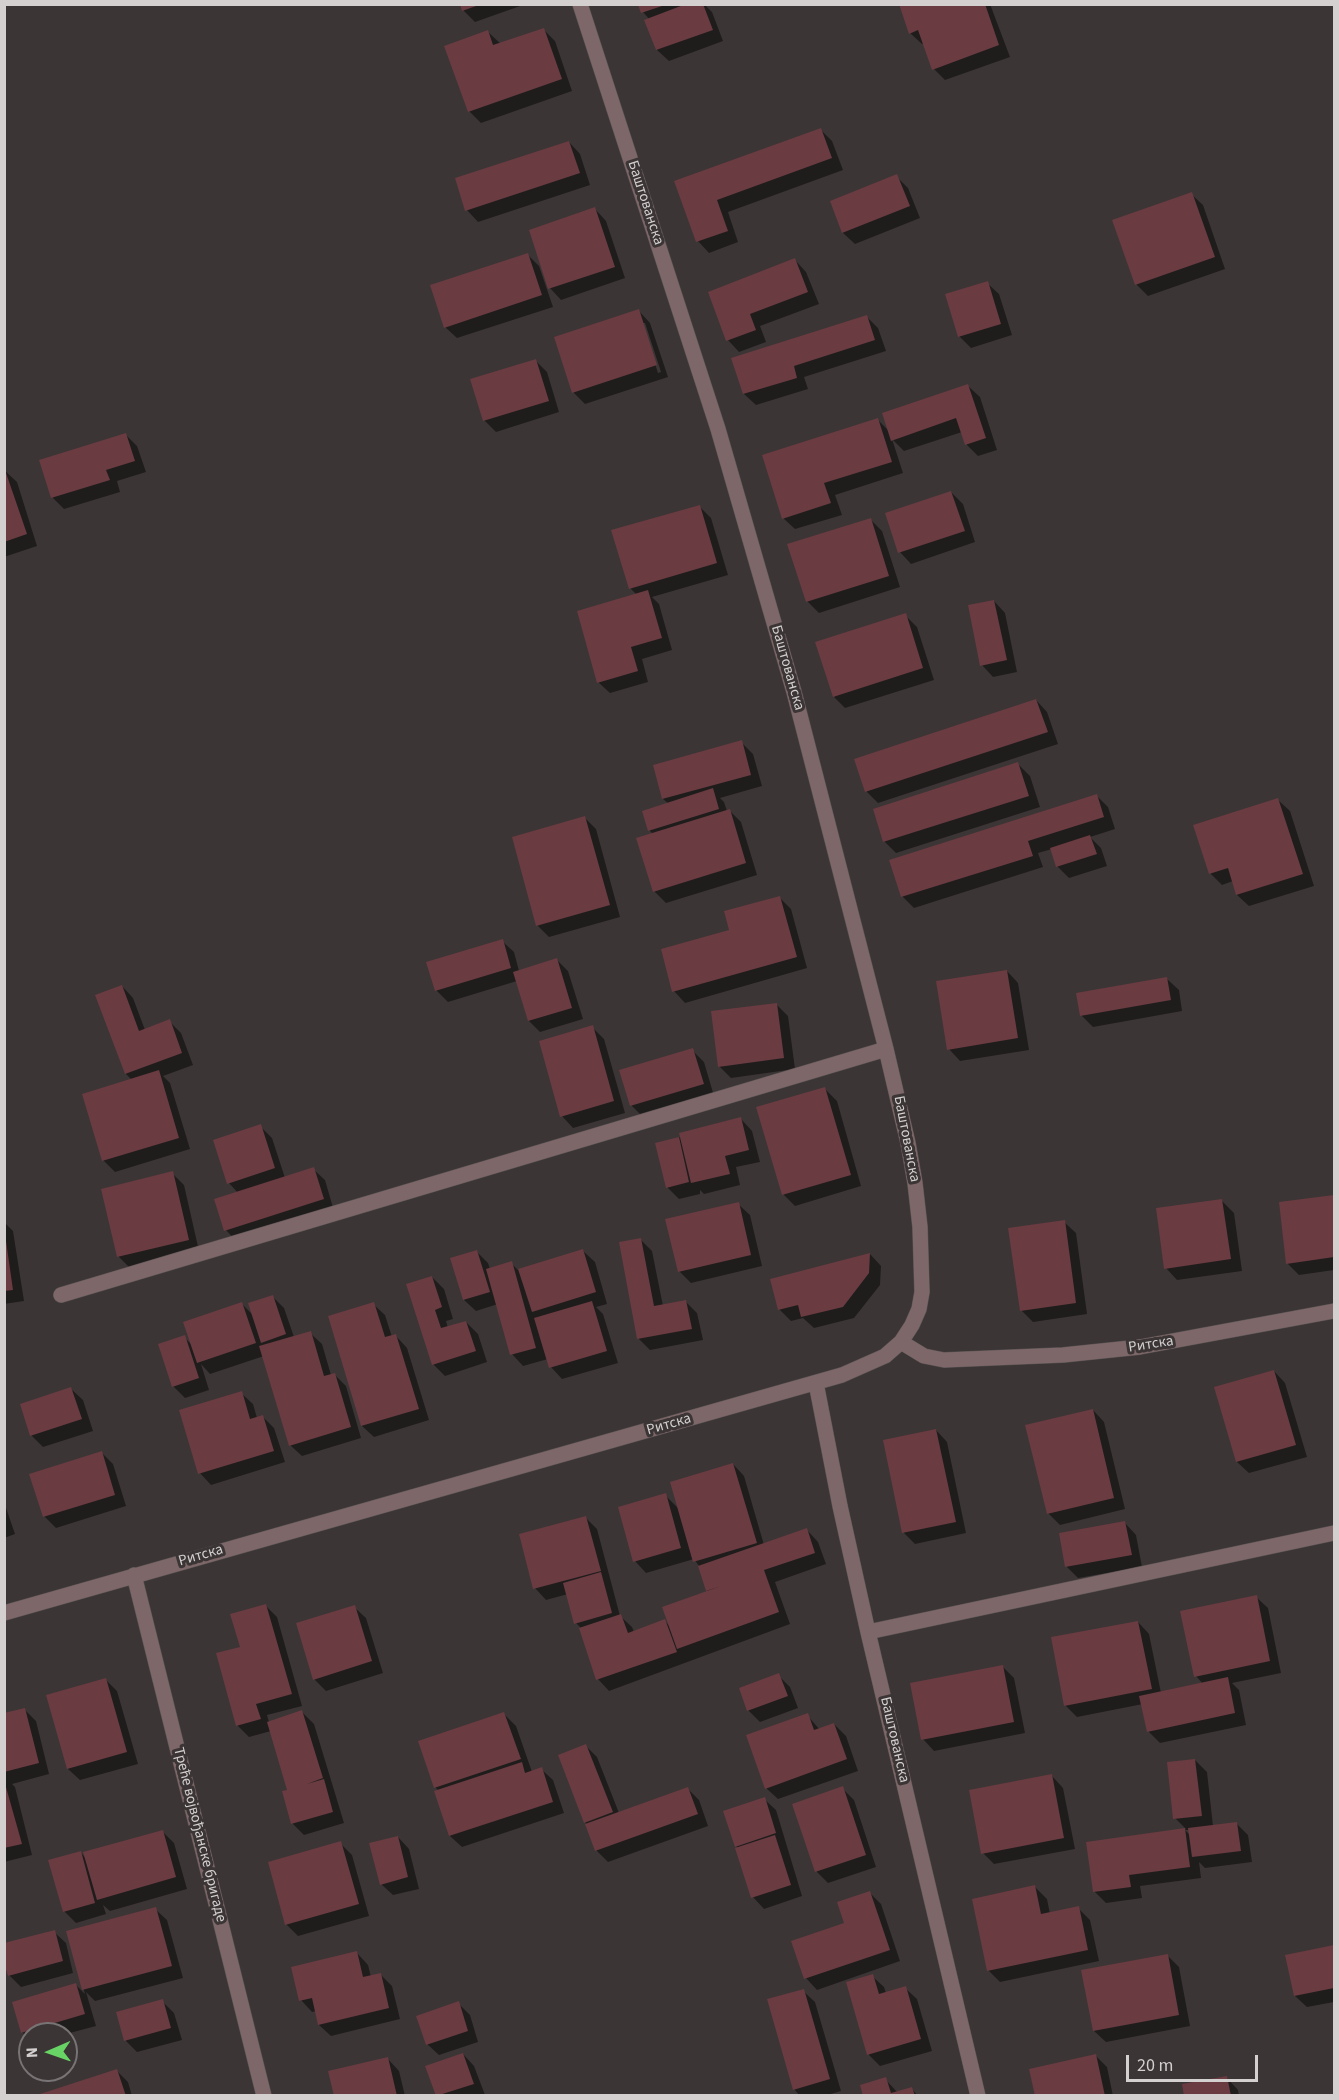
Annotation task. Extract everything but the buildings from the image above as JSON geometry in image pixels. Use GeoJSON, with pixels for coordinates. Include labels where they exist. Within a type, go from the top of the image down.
{"type":"FeatureCollection","features":[{"type":"Feature","properties":{"kind":"street","name":"Баштованска"},"geometry":{"type":"LineString","coordinates":[[580,4],[718,429],[794,692],[886,1049],[908,1143],[920,1227],[922,1292],[919,1309],[901,1342]]}},
{"type":"Feature","properties":{"kind":"street"},"geometry":{"type":"LineString","coordinates":[[61,1294],[886,1049]]}},
{"type":"Feature","properties":{"kind":"street","name":"Ритска"},"geometry":{"type":"LineString","coordinates":[[4,1613],[816,1383],[885,1356],[901,1342],[924,1356],[944,1360],[1063,1355],[1140,1347],[1335,1311]]}},
{"type":"Feature","properties":{"kind":"street","name":"Баштованска"},"geometry":{"type":"LineString","coordinates":[[816,1383],[868,1632],[978,2096]]}},
{"type":"Feature","properties":{"kind":"street"},"geometry":{"type":"LineString","coordinates":[[868,1632],[1335,1533]]}},
{"type":"Feature","properties":{"kind":"street","name":"Треће војвођанске бригаде"},"geometry":{"type":"LineString","coordinates":[[134,1575],[264,2096]]}}]}
